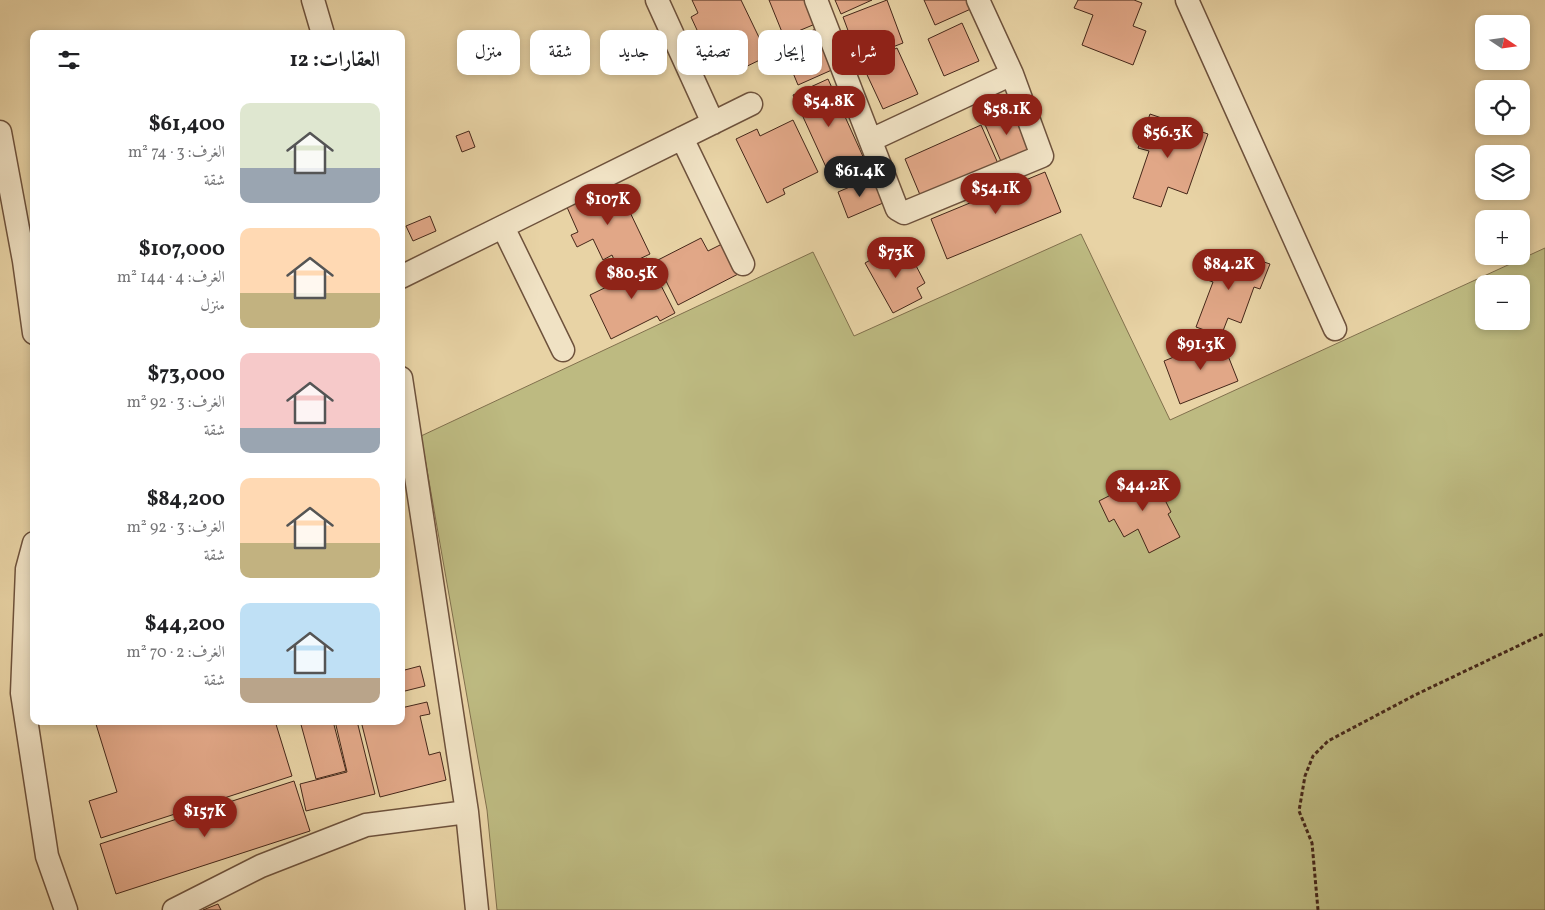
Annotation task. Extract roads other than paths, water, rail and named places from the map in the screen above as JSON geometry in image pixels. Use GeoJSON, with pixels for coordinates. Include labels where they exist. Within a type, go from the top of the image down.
{"type":"FeatureCollection","features":[{"type":"Feature","properties":{"kind":"street"},"geometry":{"type":"LineString","coordinates":[[313,0],[322,30]]}},
{"type":"Feature","properties":{"kind":"street"},"geometry":{"type":"LineString","coordinates":[[658,0],[713,123]]}},
{"type":"Feature","properties":{"kind":"street"},"geometry":{"type":"LineString","coordinates":[[816,0],[897,209],[904,212],[1042,156],[1012,74],[978,0]]}},
{"type":"Feature","properties":{"kind":"street"},"geometry":{"type":"LineString","coordinates":[[1187,0],[1335,329]]}},
{"type":"Feature","properties":{"kind":"street"},"geometry":{"type":"LineString","coordinates":[[871,140],[1012,74]]}},
{"type":"Feature","properties":{"kind":"street"},"geometry":{"type":"LineString","coordinates":[[405,275],[752,104]]}},
{"type":"Feature","properties":{"kind":"street"},"geometry":{"type":"LineString","coordinates":[[0,132],[24,261],[30,304]]}},
{"type":"Feature","properties":{"kind":"street"},"geometry":{"type":"LineString","coordinates":[[682,138],[743,264]]}},
{"type":"Feature","properties":{"kind":"street"},"geometry":{"type":"LineString","coordinates":[[503,227],[563,350]]}},
{"type":"Feature","properties":{"kind":"street"},"geometry":{"type":"LineString","coordinates":[[405,404],[467,812],[477,910]]}},
{"type":"Feature","properties":{"kind":"street"},"geometry":{"type":"LineString","coordinates":[[30,558],[27,569],[22,692],[47,856],[66,910]]}},
{"type":"Feature","properties":{"kind":"street"},"geometry":{"type":"LineString","coordinates":[[174,910],[261,866],[366,825],[467,812]]}}]}
